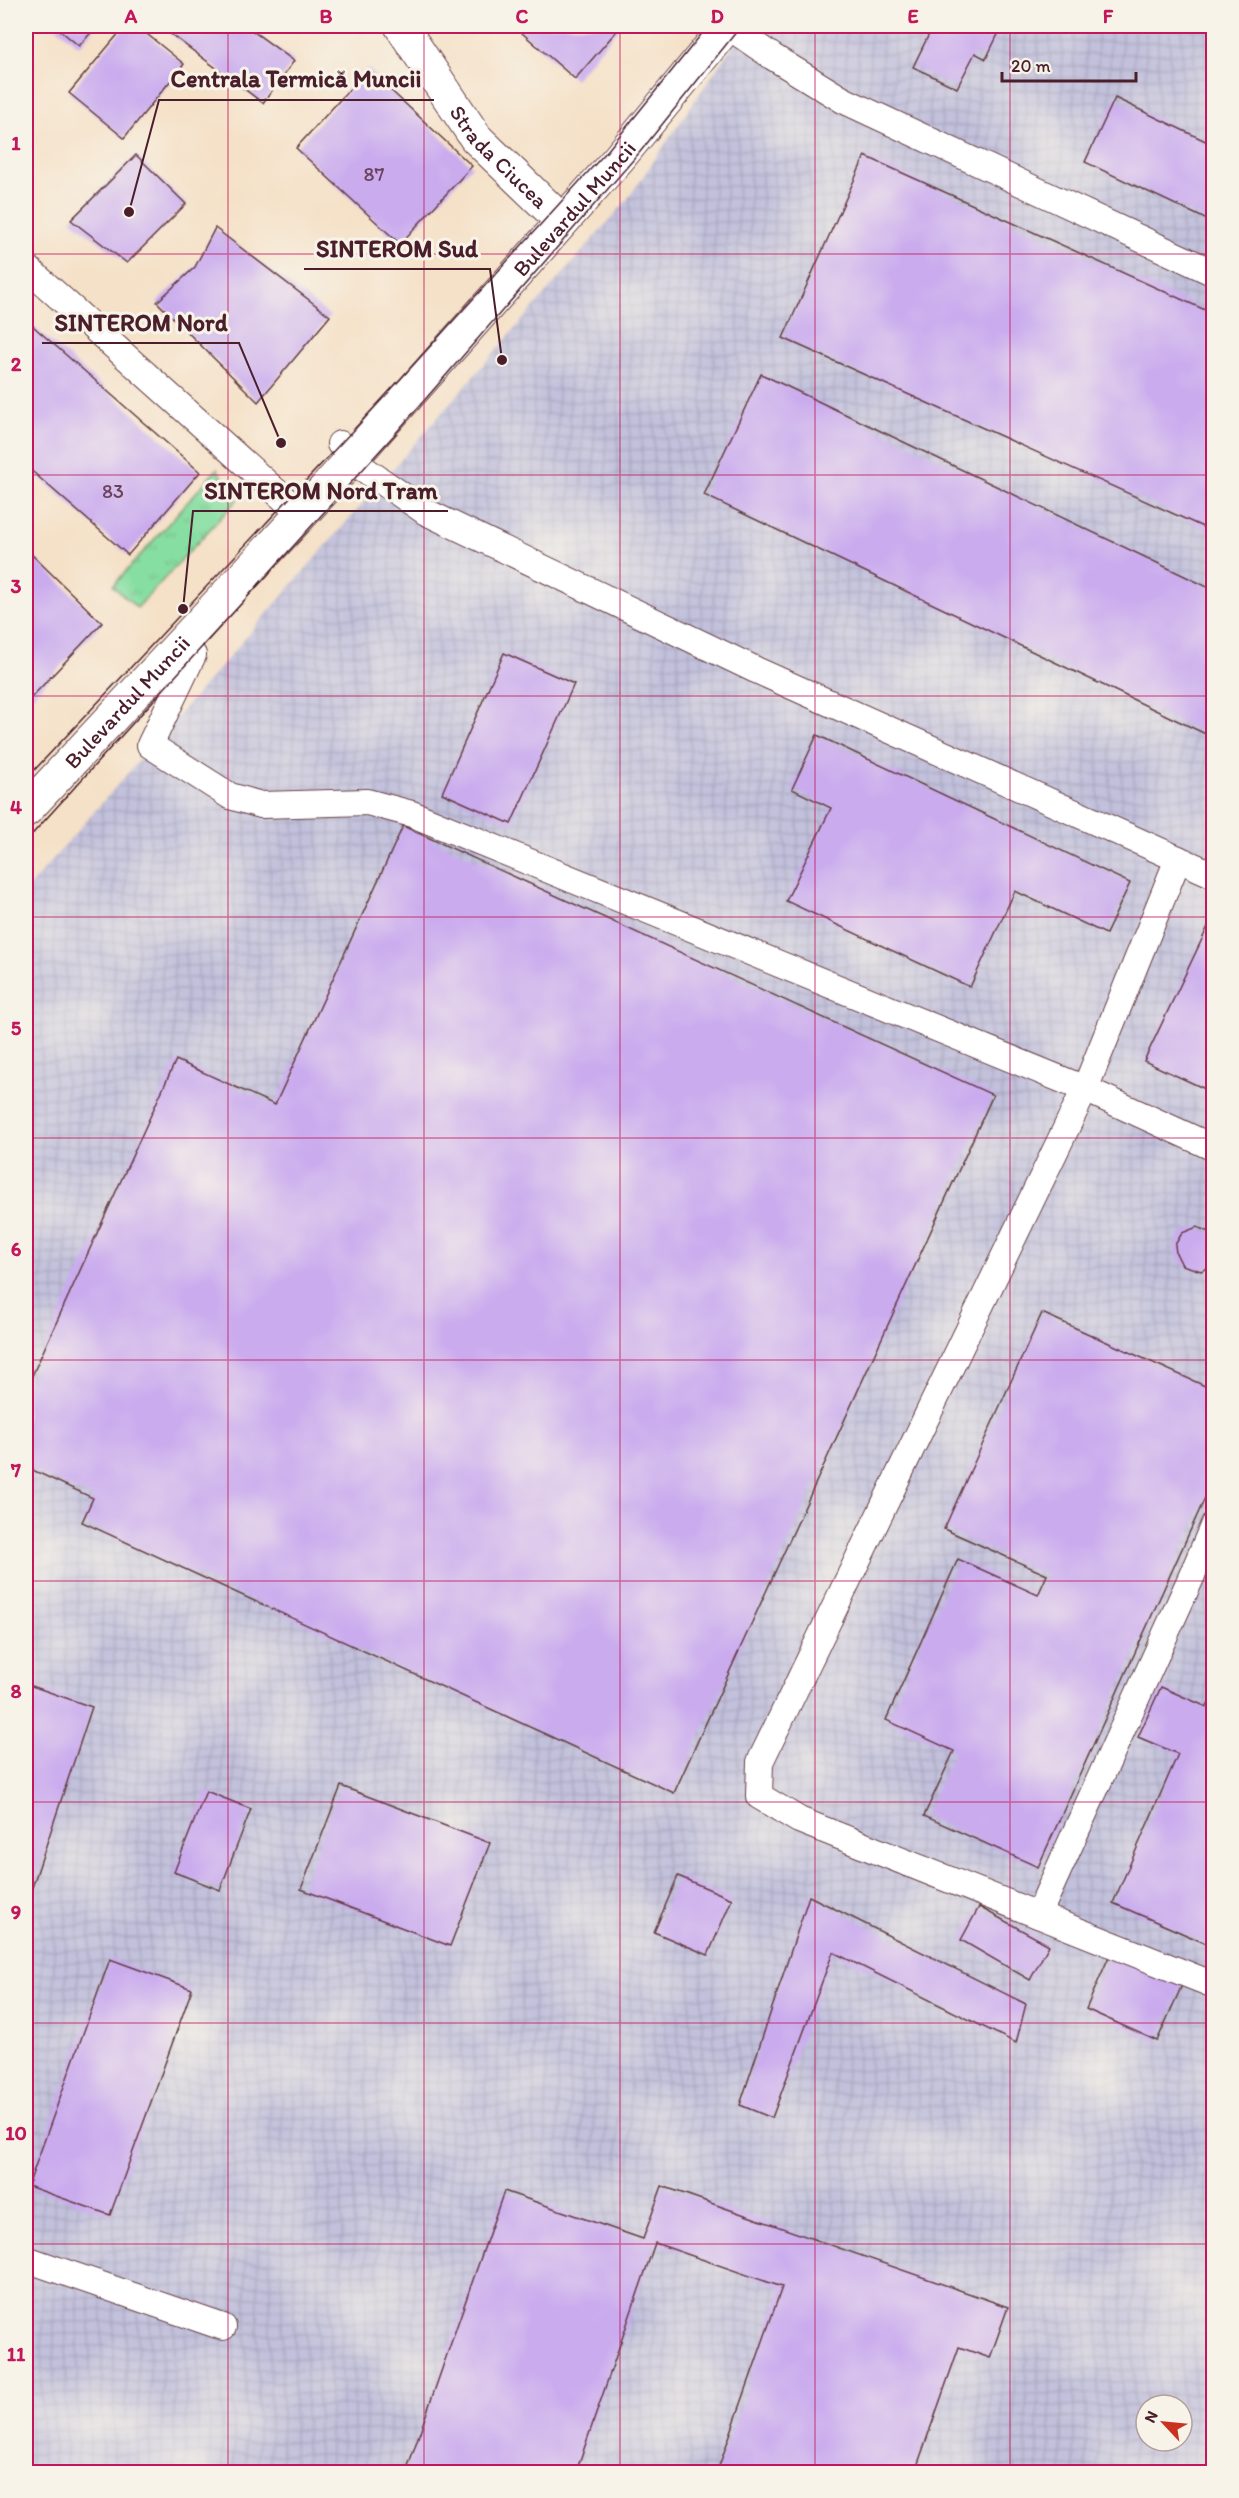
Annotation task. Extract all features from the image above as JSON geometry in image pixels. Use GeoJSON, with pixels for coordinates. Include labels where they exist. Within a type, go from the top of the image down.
{"type":"FeatureCollection","features":[{"type":"Feature","properties":{"kind":"main road","name":"Strada Ciucea"},"geometry":{"type":"LineString","coordinates":[[401,26],[476,138],[562,221]]}},
{"type":"Feature","properties":{"kind":"main road","name":"Bulevardul Muncii"},"geometry":{"type":"LineString","coordinates":[[26,810],[301,514],[346,451],[619,158],[728,26]]}},
{"type":"Feature","properties":{"kind":"lane"},"geometry":{"type":"LineString","coordinates":[[728,26],[772,57],[843,100],[1214,273]]}},
{"type":"Feature","properties":{"kind":"lane"},"geometry":{"type":"LineString","coordinates":[[26,267],[301,514]]}},
{"type":"Feature","properties":{"kind":"lane"},"geometry":{"type":"LineString","coordinates":[[346,451],[389,488],[426,512],[756,670],[1214,875]]}},
{"type":"Feature","properties":{"kind":"lane"},"geometry":{"type":"LineString","coordinates":[[178,645],[193,655],[150,745],[230,796],[261,805],[367,802],[412,814],[1085,1089],[1214,1148]]}},
{"type":"Feature","properties":{"kind":"lane"},"geometry":{"type":"LineString","coordinates":[[1178,859],[1085,1089],[760,1762],[759,1796],[799,1820],[1214,1985]]}},
{"type":"Feature","properties":{"kind":"lane"},"geometry":{"type":"LineString","coordinates":[[1038,1915],[1214,1524]]}},
{"type":"Feature","properties":{"kind":"lane"},"geometry":{"type":"LineString","coordinates":[[26,2259],[224,2327]]}},
{"type":"Feature","properties":{"kind":"shaded area"},"geometry":{"type":"Polygon","coordinates":[[[746,26],[1213,26],[1213,2472],[26,2472],[26,890],[627,200],[746,26]]]}},
{"type":"Feature","properties":{"kind":"green space"},"geometry":{"type":"Polygon","coordinates":[[[217,469],[237,500],[137,608],[113,586],[217,469]]]}},
{"type":"Feature","properties":{"kind":"building"},"geometry":{"type":"Polygon","coordinates":[[[55,26],[97,26],[79,46],[55,26]]]}},
{"type":"Feature","properties":{"kind":"building"},"geometry":{"type":"Polygon","coordinates":[[[125,26],[137,26],[184,64],[124,138],[69,93],[125,26]]]}},
{"type":"Feature","properties":{"kind":"building"},"geometry":{"type":"Polygon","coordinates":[[[160,26],[246,26],[294,61],[263,103],[160,26]]]}},
{"type":"Feature","properties":{"kind":"building"},"geometry":{"type":"Polygon","coordinates":[[[514,26],[621,26],[575,79],[514,26]]]}},
{"type":"Feature","properties":{"kind":"building"},"geometry":{"type":"Polygon","coordinates":[[[933,26],[1002,26],[986,59],[975,53],[957,88],[913,67],[933,26]]]}},
{"type":"Feature","properties":{"kind":"building"},"geometry":{"type":"Polygon","coordinates":[[[368,69],[472,166],[400,244],[296,148],[368,69]]]}},
{"type":"Feature","properties":{"kind":"building"},"geometry":{"type":"Polygon","coordinates":[[[1115,98],[1214,145],[1214,223],[1085,162],[1115,98]]]}},
{"type":"Feature","properties":{"kind":"building"},"geometry":{"type":"Polygon","coordinates":[[[136,155],[186,204],[127,263],[71,220],[136,155]]]}},
{"type":"Feature","properties":{"kind":"building"},"geometry":{"type":"Polygon","coordinates":[[[865,156],[1214,314],[1214,532],[783,338],[865,156]]]}},
{"type":"Feature","properties":{"kind":"building"},"geometry":{"type":"Polygon","coordinates":[[[215,228],[330,316],[258,402],[157,302],[195,267],[215,228]]]}},
{"type":"Feature","properties":{"kind":"building"},"geometry":{"type":"Polygon","coordinates":[[[26,320],[200,472],[128,555],[26,466],[26,320]]]}},
{"type":"Feature","properties":{"kind":"building"},"geometry":{"type":"Polygon","coordinates":[[[761,374],[1214,590],[1214,738],[704,495],[761,374]]]}},
{"type":"Feature","properties":{"kind":"building"},"geometry":{"type":"Polygon","coordinates":[[[26,549],[102,623],[26,703],[26,549]]]}},
{"type":"Feature","properties":{"kind":"building"},"geometry":{"type":"Polygon","coordinates":[[[504,653],[574,684],[511,824],[442,793],[504,653]]]}},
{"type":"Feature","properties":{"kind":"building"},"geometry":{"type":"Polygon","coordinates":[[[817,735],[1130,883],[1106,934],[1015,891],[970,987],[786,901],[831,808],[792,789],[817,735]]]}},
{"type":"Feature","properties":{"kind":"building"},"geometry":{"type":"Polygon","coordinates":[[[403,826],[993,1095],[674,1793],[82,1522],[93,1498],[26,1467],[26,1389],[176,1060],[275,1105],[403,826]]]}},
{"type":"Feature","properties":{"kind":"building"},"geometry":{"type":"Polygon","coordinates":[[[1214,914],[1214,1093],[1144,1061],[1214,914]]]}},
{"type":"Feature","properties":{"kind":"building"},"geometry":{"type":"Polygon","coordinates":[[[1197,1227],[1214,1234],[1214,1265],[1201,1271],[1182,1265],[1175,1245],[1182,1233],[1197,1227]]]}},
{"type":"Feature","properties":{"kind":"building"},"geometry":{"type":"Polygon","coordinates":[[[1042,1313],[1214,1390],[1214,1478],[1038,1867],[924,1816],[954,1751],[886,1720],[958,1559],[1038,1595],[1047,1575],[944,1529],[1042,1313]]]}},
{"type":"Feature","properties":{"kind":"building"},"geometry":{"type":"Polygon","coordinates":[[[26,1684],[92,1707],[26,1906],[26,1684]]]}},
{"type":"Feature","properties":{"kind":"building"},"geometry":{"type":"Polygon","coordinates":[[[1161,1687],[1207,1707],[1214,1694],[1214,1947],[1113,1903],[1178,1754],[1138,1737],[1161,1687]]]}},
{"type":"Feature","properties":{"kind":"building"},"geometry":{"type":"Polygon","coordinates":[[[341,1786],[490,1843],[450,1946],[301,1889],[341,1786]]]}},
{"type":"Feature","properties":{"kind":"building"},"geometry":{"type":"Polygon","coordinates":[[[206,1791],[251,1809],[220,1890],[174,1872],[206,1791]]]}},
{"type":"Feature","properties":{"kind":"building"},"geometry":{"type":"Polygon","coordinates":[[[678,1876],[732,1899],[708,1955],[654,1932],[678,1876]]]}},
{"type":"Feature","properties":{"kind":"building"},"geometry":{"type":"Polygon","coordinates":[[[809,1896],[1026,2004],[1016,2043],[833,1952],[772,2118],[740,2105],[809,1896]]]}},
{"type":"Feature","properties":{"kind":"building"},"geometry":{"type":"Polygon","coordinates":[[[979,1907],[1049,1945],[1030,1980],[961,1940],[979,1907]]]}},
{"type":"Feature","properties":{"kind":"building"},"geometry":{"type":"Polygon","coordinates":[[[1111,1952],[1183,1983],[1157,2041],[1086,2009],[1111,1952]]]}},
{"type":"Feature","properties":{"kind":"building"},"geometry":{"type":"Polygon","coordinates":[[[110,1959],[192,1989],[110,2215],[28,2186],[110,1959]]]}},
{"type":"Feature","properties":{"kind":"building"},"geometry":{"type":"Polygon","coordinates":[[[662,2186],[1008,2307],[990,2358],[959,2347],[915,2472],[717,2472],[782,2287],[655,2243],[576,2472],[406,2472],[504,2191],[643,2239],[662,2186]]]}},
{"type":"Feature","properties":{"kind":"tram line"},"geometry":{"type":"LineString","coordinates":[[26,779],[387,394],[608,150],[708,26]]}},
{"type":"Feature","properties":{"kind":"tram line"},"geometry":{"type":"LineString","coordinates":[[26,841],[395,434],[640,152],[741,26]]}},
{"type":"Feature","properties":{"kind":"place","name":"Centrala Termică Muncii"},"geometry":{"type":"Point","coordinates":[129,212]}},
{"type":"Feature","properties":{"kind":"place","name":"SINTEROM Sud"},"geometry":{"type":"Point","coordinates":[502,360]}},
{"type":"Feature","properties":{"kind":"place","name":"SINTEROM Nord"},"geometry":{"type":"Point","coordinates":[281,443]}},
{"type":"Feature","properties":{"kind":"place","name":"SINTEROM Nord Tram"},"geometry":{"type":"Point","coordinates":[183,609]}}]}
